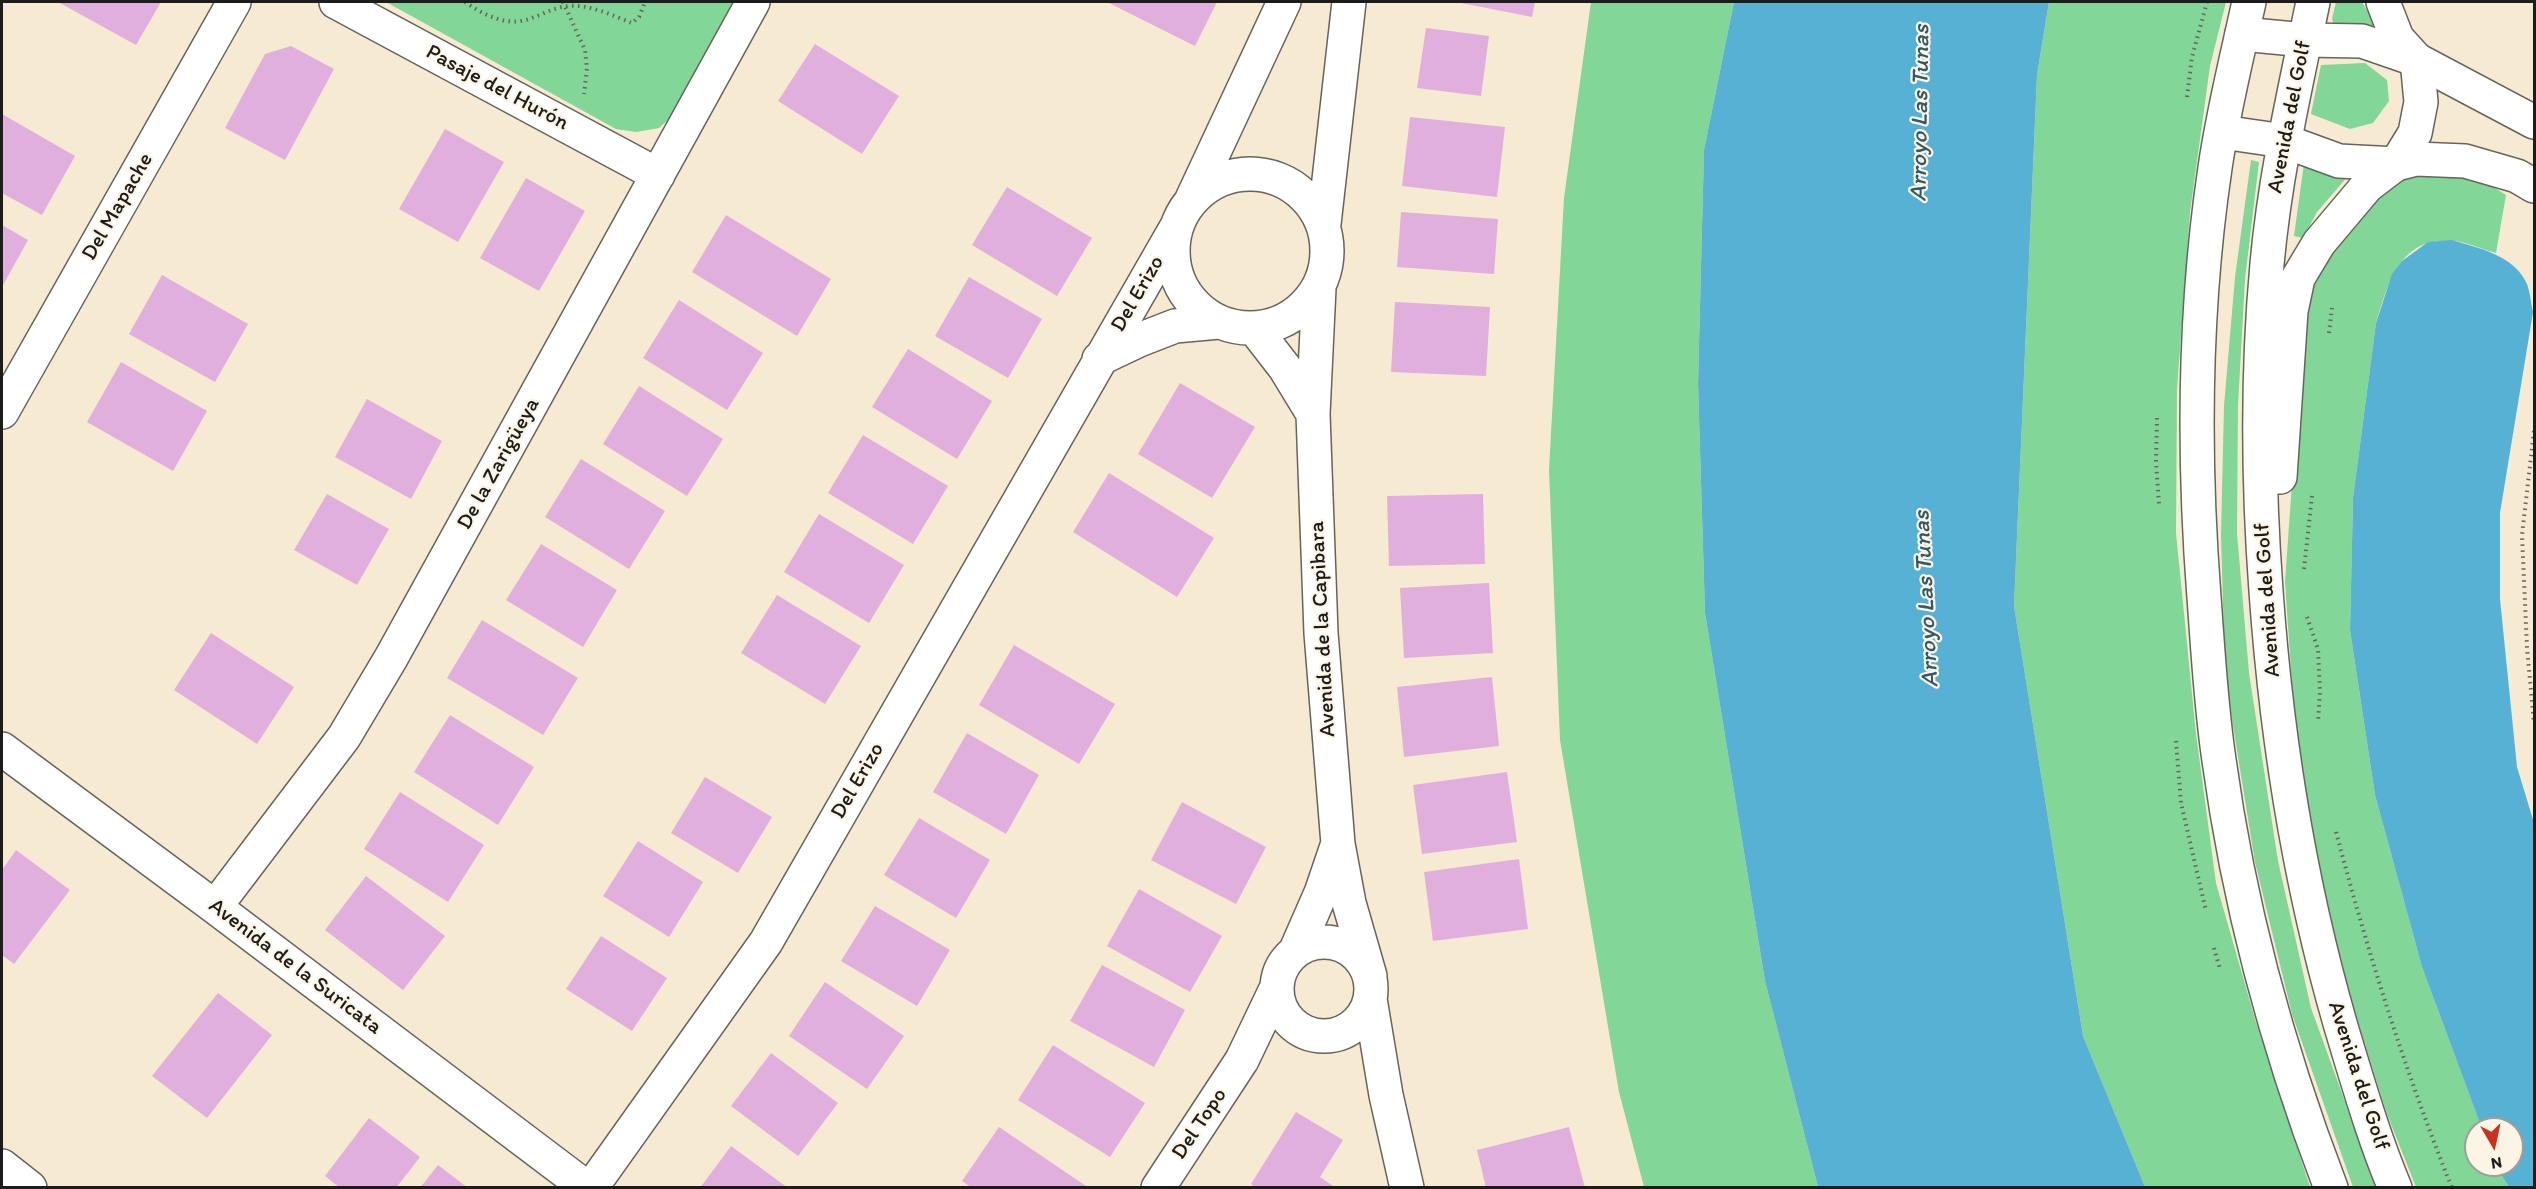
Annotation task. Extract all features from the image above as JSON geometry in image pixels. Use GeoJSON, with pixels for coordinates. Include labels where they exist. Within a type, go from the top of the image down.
{"type":"FeatureCollection","features":[{"type":"Feature","properties":{"kind":"street","name":"Del Mapache"},"geometry":{"type":"LineString","coordinates":[[2,412],[234,2]]}},
{"type":"Feature","properties":{"kind":"street","name":"Pasaje del Hurón"},"geometry":{"type":"LineString","coordinates":[[336,2],[658,176]]}},
{"type":"Feature","properties":{"kind":"street","name":"De la Zarigüeya"},"geometry":{"type":"LineString","coordinates":[[215,907],[344,737],[391,658],[753,2]]}},
{"type":"Feature","properties":{"kind":"street","name":"Avenida de la Capibara"},"geometry":{"type":"LineString","coordinates":[[1284,2],[1192,200],[1176,228],[1172,250],[1176,272],[1185,293],[1200,310],[1219,322],[1236,327],[1254,328],[1280,322],[1302,308],[1319,288]]}},
{"type":"Feature","properties":{"kind":"street","name":"Avenida de la Capibara"},"geometry":{"type":"LineString","coordinates":[[1349,2],[1324,224],[1328,245],[1326,267],[1319,288],[1313,414],[1321,633],[1338,844],[1349,903],[1370,988]]}},
{"type":"Feature","properties":{"kind":"street"},"geometry":{"type":"LineString","coordinates":[[2249,2],[2215,166],[2204,261],[2197,465],[2201,565],[2218,749],[2245,906],[2275,1025],[2304,1119],[2331,1188]]}},
{"type":"Feature","properties":{"kind":"street","name":"Avenida del Golf"},"geometry":{"type":"LineString","coordinates":[[2313,2],[2277,176],[2267,266],[2261,368],[2259,464],[2270,643],[2281,751],[2306,893],[2335,1007],[2363,1098],[2395,1188]]}},
{"type":"Feature","properties":{"kind":"street"},"geometry":{"type":"LineString","coordinates":[[2383,2],[2397,38],[2417,60],[2421,102],[2415,132],[2396,165]]}},
{"type":"Feature","properties":{"kind":"street"},"geometry":{"type":"LineString","coordinates":[[2242,34],[2362,41],[2417,60],[2535,122]]}},
{"type":"Feature","properties":{"kind":"street"},"geometry":{"type":"LineString","coordinates":[[2222,132],[2284,141],[2339,161],[2396,165]]}},
{"type":"Feature","properties":{"kind":"street"},"geometry":{"type":"LineString","coordinates":[[2270,643],[2291,311],[2298,278],[2319,243],[2367,186],[2396,165],[2416,159],[2465,161],[2517,176],[2535,186]]}},
{"type":"Feature","properties":{"kind":"street","name":"Avenida de la Capibara"},"geometry":{"type":"LineString","coordinates":[[1192,200],[1212,183],[1238,174],[1265,174],[1290,184],[1311,201],[1324,224]]}},
{"type":"Feature","properties":{"kind":"street","name":"Del Erizo"},"geometry":{"type":"LineString","coordinates":[[591,1188],[766,942],[1176,228]]}},
{"type":"Feature","properties":{"kind":"street","name":"Del Erizo"},"geometry":{"type":"LineString","coordinates":[[1099,359],[1175,326],[1219,322]]}},
{"type":"Feature","properties":{"kind":"street","name":"Avenida de la Capibara"},"geometry":{"type":"LineString","coordinates":[[1254,328],[1285,368],[1313,414]]}},
{"type":"Feature","properties":{"kind":"street","name":"Avenida de la Suricata"},"geometry":{"type":"LineString","coordinates":[[2,749],[587,1188]]}},
{"type":"Feature","properties":{"kind":"street","name":"Avenida de la Capibara"},"geometry":{"type":"LineString","coordinates":[[1296,950],[1321,893],[1338,844]]}},
{"type":"Feature","properties":{"kind":"street","name":"Avenida de la Capibara"},"geometry":{"type":"LineString","coordinates":[[1276,989],[1278,974],[1285,960],[1296,950],[1310,943],[1325,941],[1340,944],[1353,951],[1364,962],[1386,1095],[1407,1188]]}},
{"type":"Feature","properties":{"kind":"street"},"geometry":{"type":"LineString","coordinates":[[1276,989],[1278,1003],[1284,1016],[1295,1026],[1307,1034],[1330,1036],[1341,1033],[1354,1025],[1365,1013],[1370,988]]}},
{"type":"Feature","properties":{"kind":"street","name":"Del Topo"},"geometry":{"type":"LineString","coordinates":[[1158,1188],[1242,1060],[1276,989]]}},
{"type":"Feature","properties":{"kind":"street","name":"Avenida de la Capibara"},"geometry":{"type":"LineString","coordinates":[[1341,1033],[1362,1055],[1386,1095]]}},
{"type":"Feature","properties":{"kind":"street","name":"Del Topo"},"geometry":{"type":"LineString","coordinates":[[1242,1060],[1274,1043],[1307,1034]]}},
{"type":"Feature","properties":{"kind":"street"},"geometry":{"type":"LineString","coordinates":[[2,1166],[30,1188]]}},
{"type":"Feature","properties":{"kind":"path"},"geometry":{"type":"LineString","coordinates":[[465,2],[479,12],[506,22],[521,21],[564,4],[606,13],[632,22],[639,17],[645,2]]}},
{"type":"Feature","properties":{"kind":"path"},"geometry":{"type":"LineString","coordinates":[[564,4],[585,50],[587,69],[584,93],[571,128]]}},
{"type":"Feature","properties":{"kind":"path"},"geometry":{"type":"LineString","coordinates":[[2329,337],[2333,302]]}},
{"type":"Feature","properties":{"kind":"path"},"geometry":{"type":"LineString","coordinates":[[2535,431],[2522,535],[2527,648],[2535,723]]}},
{"type":"Feature","properties":{"kind":"path"},"geometry":{"type":"LineString","coordinates":[[2303,580],[2313,488]]}},
{"type":"Feature","properties":{"kind":"path"},"geometry":{"type":"LineString","coordinates":[[2305,608],[2318,649],[2320,692],[2318,726]]}},
{"type":"Feature","properties":{"kind":"path"},"geometry":{"type":"LineString","coordinates":[[2335,830],[2371,962],[2421,1112],[2452,1188]]}},
{"type":"Feature","properties":{"kind":"green space"},"geometry":{"type":"Polygon","coordinates":[[[386,2],[734,2],[676,113],[659,128],[636,132],[616,129],[386,2]]]}},
{"type":"Feature","properties":{"kind":"green space"},"geometry":{"type":"Polygon","coordinates":[[[1591,2],[1734,2],[1704,150],[1698,384],[1705,613],[1765,981],[1818,1187],[1644,1187],[1619,1092],[1560,740],[1549,470],[1564,198],[1591,2]]]}},
{"type":"Feature","properties":{"kind":"green space"},"geometry":{"type":"Polygon","coordinates":[[[2049,2],[2226,2],[2210,66],[2190,212],[2177,390],[2176,533],[2196,734],[2216,883],[2255,1019],[2310,1187],[2145,1187],[2083,1036],[2014,606],[2037,75],[2049,2]]]}},
{"type":"Feature","properties":{"kind":"green space"},"geometry":{"type":"Polygon","coordinates":[[[2336,2],[2362,2],[2374,23],[2372,30],[2335,28],[2332,19],[2336,2]]]}},
{"type":"Feature","properties":{"kind":"green space"},"geometry":{"type":"Polygon","coordinates":[[[2365,63],[2387,80],[2389,101],[2373,123],[2350,129],[2311,114],[2321,65],[2365,63]]]}},
{"type":"Feature","properties":{"kind":"green space"},"geometry":{"type":"Polygon","coordinates":[[[2305,156],[2355,168],[2317,212],[2303,238],[2294,236],[2305,156]]]}},
{"type":"Feature","properties":{"kind":"green space"},"geometry":{"type":"Polygon","coordinates":[[[2251,160],[2259,162],[2245,279],[2238,405],[2237,533],[2249,673],[2278,861],[2311,1008],[2376,1187],[2353,1187],[2292,1014],[2255,862],[2225,676],[2221,535],[2224,406],[2235,277],[2251,160]]]}},
{"type":"Feature","properties":{"kind":"green space"},"geometry":{"type":"Polygon","coordinates":[[[2414,169],[2484,181],[2506,195],[2496,253],[2456,241],[2433,242],[2419,247],[2407,255],[2398,266],[2385,293],[2376,323],[2353,498],[2350,630],[2375,795],[2422,967],[2478,1117],[2464,1117],[2464,1177],[2503,1177],[2509,1187],[2416,1187],[2387,1114],[2338,958],[2308,818],[2293,699],[2285,582],[2304,314],[2321,265],[2348,221],[2414,169]]]}},
{"type":"Feature","properties":{"kind":"water","name":"Arroyo Las Tunas"},"geometry":{"type":"Polygon","coordinates":[[[1734,2],[2049,2],[2037,75],[2014,606],[2083,1036],[2145,1187],[1818,1187],[1765,981],[1705,613],[1698,384],[1704,150],[1734,2]]]}},
{"type":"Feature","properties":{"kind":"water"},"geometry":{"type":"Polygon","coordinates":[[[2451,240],[2505,259],[2514,266],[2527,284],[2533,312],[2500,513],[2500,599],[2517,767],[2534,823],[2534,1187],[2509,1187],[2503,1177],[2524,1177],[2524,1117],[2478,1117],[2422,967],[2375,795],[2350,630],[2353,498],[2376,323],[2392,274],[2402,261],[2428,242],[2451,240]]]}},
{"type":"Feature","properties":{"kind":"building"},"geometry":{"type":"Polygon","coordinates":[[[58,2],[161,2],[136,45],[58,2]]]}},
{"type":"Feature","properties":{"kind":"building"},"geometry":{"type":"Polygon","coordinates":[[[1107,2],[1217,2],[1195,46],[1107,2]]]}},
{"type":"Feature","properties":{"kind":"building"},"geometry":{"type":"Polygon","coordinates":[[[1456,2],[1535,2],[1532,17],[1456,2]]]}},
{"type":"Feature","properties":{"kind":"building"},"geometry":{"type":"Polygon","coordinates":[[[1426,28],[1489,36],[1481,96],[1417,88],[1426,28]]]}},
{"type":"Feature","properties":{"kind":"building"},"geometry":{"type":"Polygon","coordinates":[[[815,44],[899,96],[862,154],[778,101],[815,44]]]}},
{"type":"Feature","properties":{"kind":"building"},"geometry":{"type":"Polygon","coordinates":[[[291,46],[334,69],[285,160],[225,128],[265,54],[291,46]]]}},
{"type":"Feature","properties":{"kind":"building"},"geometry":{"type":"Polygon","coordinates":[[[2,114],[75,156],[42,215],[2,193],[2,114]]]}},
{"type":"Feature","properties":{"kind":"building"},"geometry":{"type":"Polygon","coordinates":[[[1410,117],[1505,127],[1497,197],[1402,186],[1410,117]]]}},
{"type":"Feature","properties":{"kind":"building"},"geometry":{"type":"Polygon","coordinates":[[[445,129],[504,162],[458,242],[399,209],[445,129]]]}},
{"type":"Feature","properties":{"kind":"building"},"geometry":{"type":"Polygon","coordinates":[[[526,178],[585,211],[539,291],[480,258],[526,178]]]}},
{"type":"Feature","properties":{"kind":"building"},"geometry":{"type":"Polygon","coordinates":[[[1007,187],[1092,238],[1057,296],[972,245],[1007,187]]]}},
{"type":"Feature","properties":{"kind":"building"},"geometry":{"type":"Polygon","coordinates":[[[1401,212],[1498,219],[1494,274],[1397,267],[1401,212]]]}},
{"type":"Feature","properties":{"kind":"building"},"geometry":{"type":"Polygon","coordinates":[[[726,215],[831,279],[797,336],[692,272],[726,215]]]}},
{"type":"Feature","properties":{"kind":"building"},"geometry":{"type":"Polygon","coordinates":[[[2,225],[28,240],[2,287],[2,225]]]}},
{"type":"Feature","properties":{"kind":"building"},"geometry":{"type":"Polygon","coordinates":[[[162,275],[248,324],[215,382],[129,334],[162,275]]]}},
{"type":"Feature","properties":{"kind":"building"},"geometry":{"type":"Polygon","coordinates":[[[969,277],[1042,319],[1008,378],[935,336],[969,277]]]}},
{"type":"Feature","properties":{"kind":"building"},"geometry":{"type":"Polygon","coordinates":[[[679,300],[763,353],[727,410],[643,358],[679,300]]]}},
{"type":"Feature","properties":{"kind":"building"},"geometry":{"type":"Polygon","coordinates":[[[1395,302],[1490,307],[1486,376],[1391,372],[1395,302]]]}},
{"type":"Feature","properties":{"kind":"building"},"geometry":{"type":"Polygon","coordinates":[[[908,349],[992,401],[957,459],[872,407],[908,349]]]}},
{"type":"Feature","properties":{"kind":"building"},"geometry":{"type":"Polygon","coordinates":[[[121,362],[207,411],[173,471],[87,422],[121,362]]]}},
{"type":"Feature","properties":{"kind":"building"},"geometry":{"type":"Polygon","coordinates":[[[1180,383],[1255,427],[1212,498],[1138,454],[1180,383]]]}},
{"type":"Feature","properties":{"kind":"building"},"geometry":{"type":"Polygon","coordinates":[[[639,386],[723,439],[687,496],[603,444],[639,386]]]}},
{"type":"Feature","properties":{"kind":"building"},"geometry":{"type":"Polygon","coordinates":[[[367,399],[442,441],[411,499],[335,457],[367,399]]]}},
{"type":"Feature","properties":{"kind":"building"},"geometry":{"type":"Polygon","coordinates":[[[863,435],[948,486],[913,544],[828,493],[863,435]]]}},
{"type":"Feature","properties":{"kind":"building"},"geometry":{"type":"Polygon","coordinates":[[[581,459],[665,511],[629,569],[545,517],[581,459]]]}},
{"type":"Feature","properties":{"kind":"building"},"geometry":{"type":"Polygon","coordinates":[[[1109,473],[1214,538],[1177,597],[1073,532],[1109,473]]]}},
{"type":"Feature","properties":{"kind":"building"},"geometry":{"type":"Polygon","coordinates":[[[327,494],[389,529],[357,585],[294,550],[327,494]]]}},
{"type":"Feature","properties":{"kind":"building"},"geometry":{"type":"Polygon","coordinates":[[[1483,494],[1485,564],[1389,566],[1387,496],[1483,494]]]}},
{"type":"Feature","properties":{"kind":"building"},"geometry":{"type":"Polygon","coordinates":[[[819,514],[904,565],[869,623],[784,572],[819,514]]]}},
{"type":"Feature","properties":{"kind":"building"},"geometry":{"type":"Polygon","coordinates":[[[541,544],[617,590],[583,647],[506,600],[541,544]]]}},
{"type":"Feature","properties":{"kind":"building"},"geometry":{"type":"Polygon","coordinates":[[[1489,583],[1493,653],[1404,658],[1400,588],[1489,583]]]}},
{"type":"Feature","properties":{"kind":"building"},"geometry":{"type":"Polygon","coordinates":[[[777,595],[861,646],[825,704],[741,653],[777,595]]]}},
{"type":"Feature","properties":{"kind":"building"},"geometry":{"type":"Polygon","coordinates":[[[482,620],[578,678],[543,735],[447,678],[482,620]]]}},
{"type":"Feature","properties":{"kind":"building"},"geometry":{"type":"Polygon","coordinates":[[[211,633],[294,687],[257,744],[174,690],[211,633]]]}},
{"type":"Feature","properties":{"kind":"building"},"geometry":{"type":"Polygon","coordinates":[[[1014,645],[1115,704],[1079,764],[979,705],[1014,645]]]}},
{"type":"Feature","properties":{"kind":"building"},"geometry":{"type":"Polygon","coordinates":[[[1492,677],[1499,746],[1404,757],[1397,687],[1492,677]]]}},
{"type":"Feature","properties":{"kind":"building"},"geometry":{"type":"Polygon","coordinates":[[[450,715],[534,767],[498,825],[414,772],[450,715]]]}},
{"type":"Feature","properties":{"kind":"building"},"geometry":{"type":"Polygon","coordinates":[[[967,733],[1039,775],[1006,834],[933,792],[967,733]]]}},
{"type":"Feature","properties":{"kind":"building"},"geometry":{"type":"Polygon","coordinates":[[[1507,772],[1517,842],[1422,854],[1413,785],[1507,772]]]}},
{"type":"Feature","properties":{"kind":"building"},"geometry":{"type":"Polygon","coordinates":[[[705,777],[772,817],[738,873],[671,833],[705,777]]]}},
{"type":"Feature","properties":{"kind":"building"},"geometry":{"type":"Polygon","coordinates":[[[400,792],[484,845],[448,902],[364,849],[400,792]]]}},
{"type":"Feature","properties":{"kind":"building"},"geometry":{"type":"Polygon","coordinates":[[[1182,802],[1266,847],[1236,904],[1151,860],[1182,802]]]}},
{"type":"Feature","properties":{"kind":"building"},"geometry":{"type":"Polygon","coordinates":[[[919,818],[990,860],[956,918],[884,875],[919,818]]]}},
{"type":"Feature","properties":{"kind":"building"},"geometry":{"type":"Polygon","coordinates":[[[638,841],[703,882],[669,937],[603,896],[638,841]]]}},
{"type":"Feature","properties":{"kind":"building"},"geometry":{"type":"Polygon","coordinates":[[[16,850],[70,890],[14,964],[2,955],[2,870],[16,850]]]}},
{"type":"Feature","properties":{"kind":"building"},"geometry":{"type":"Polygon","coordinates":[[[1519,859],[1528,929],[1433,941],[1424,872],[1519,859]]]}},
{"type":"Feature","properties":{"kind":"building"},"geometry":{"type":"Polygon","coordinates":[[[366,876],[445,936],[403,990],[325,930],[366,876]]]}},
{"type":"Feature","properties":{"kind":"building"},"geometry":{"type":"Polygon","coordinates":[[[1139,889],[1222,936],[1190,992],[1107,946],[1139,889]]]}},
{"type":"Feature","properties":{"kind":"building"},"geometry":{"type":"Polygon","coordinates":[[[875,906],[950,950],[917,1006],[841,961],[875,906]]]}},
{"type":"Feature","properties":{"kind":"building"},"geometry":{"type":"Polygon","coordinates":[[[601,936],[667,978],[632,1031],[566,989],[601,936]]]}},
{"type":"Feature","properties":{"kind":"building"},"geometry":{"type":"Polygon","coordinates":[[[1102,965],[1185,1010],[1154,1067],[1070,1021],[1102,965]]]}},
{"type":"Feature","properties":{"kind":"building"},"geometry":{"type":"Polygon","coordinates":[[[825,982],[904,1036],[867,1089],[789,1036],[825,982]]]}},
{"type":"Feature","properties":{"kind":"building"},"geometry":{"type":"Polygon","coordinates":[[[218,993],[272,1035],[207,1118],[152,1076],[218,993]]]}},
{"type":"Feature","properties":{"kind":"building"},"geometry":{"type":"Polygon","coordinates":[[[1053,1045],[1145,1103],[1110,1157],[1018,1100],[1053,1045]]]}},
{"type":"Feature","properties":{"kind":"building"},"geometry":{"type":"Polygon","coordinates":[[[771,1053],[838,1103],[798,1156],[731,1106],[771,1053]]]}},
{"type":"Feature","properties":{"kind":"building"},"geometry":{"type":"Polygon","coordinates":[[[1296,1112],[1343,1140],[1320,1177],[1336,1188],[1256,1188],[1251,1184],[1296,1112]]]}},
{"type":"Feature","properties":{"kind":"building"},"geometry":{"type":"Polygon","coordinates":[[[369,1118],[420,1157],[396,1188],[340,1188],[325,1176],[369,1118]]]}},
{"type":"Feature","properties":{"kind":"building"},"geometry":{"type":"Polygon","coordinates":[[[999,1127],[1089,1188],[972,1188],[962,1181],[999,1127]]]}},
{"type":"Feature","properties":{"kind":"building"},"geometry":{"type":"Polygon","coordinates":[[[1569,1127],[1585,1188],[1486,1188],[1477,1150],[1569,1127]]]}},
{"type":"Feature","properties":{"kind":"building"},"geometry":{"type":"Polygon","coordinates":[[[731,1146],[788,1188],[700,1188],[731,1146]]]}},
{"type":"Feature","properties":{"kind":"building"},"geometry":{"type":"Polygon","coordinates":[[[438,1165],[468,1188],[420,1188],[438,1165]]]}}]}
